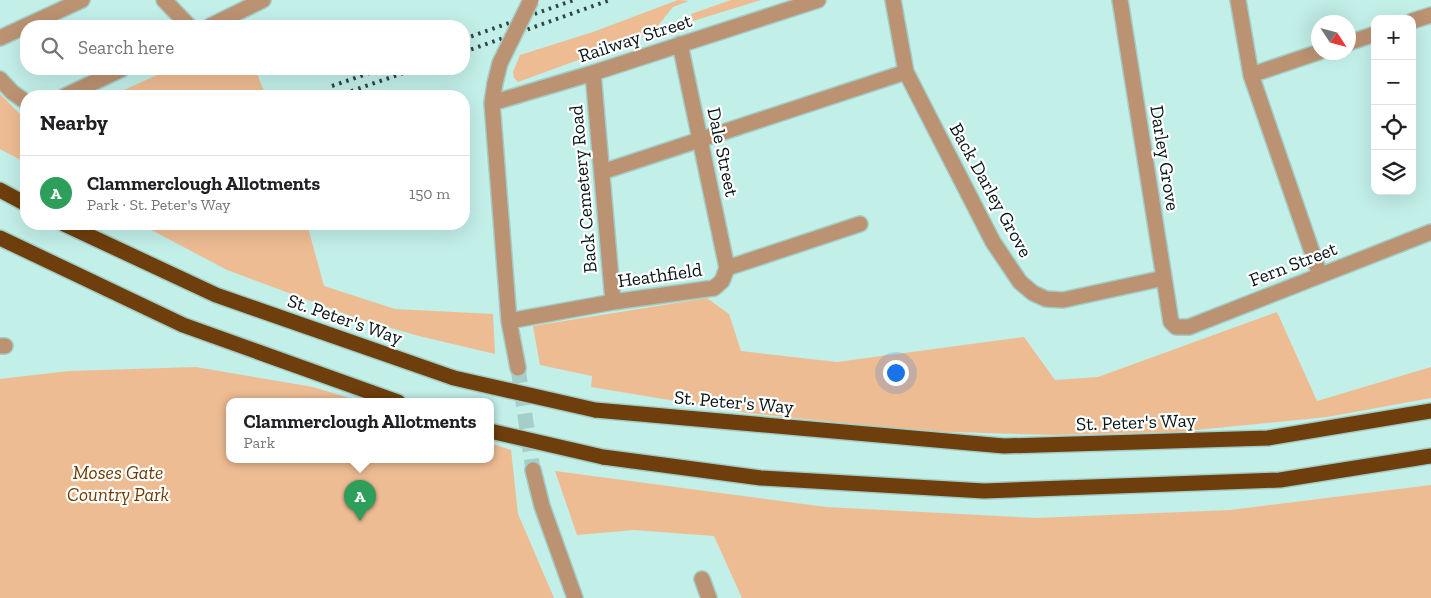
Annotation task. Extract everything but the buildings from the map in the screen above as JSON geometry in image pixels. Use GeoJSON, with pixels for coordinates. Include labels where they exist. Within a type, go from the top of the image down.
{"type":"FeatureCollection","features":[{"type":"Feature","properties":{"kind":"highway"},"geometry":{"type":"LineString","coordinates":[[0,190],[20,201]]}},
{"type":"Feature","properties":{"kind":"highway","name":"St. Peter's Way"},"geometry":{"type":"LineString","coordinates":[[77,230],[216,295],[454,378],[595,410],[1004,446],[1268,438],[1431,411]]}},
{"type":"Feature","properties":{"kind":"highway"},"geometry":{"type":"LineString","coordinates":[[0,238],[183,325],[387,398]]}},
{"type":"Feature","properties":{"kind":"highway"},"geometry":{"type":"LineString","coordinates":[[494,432],[603,457],[761,478],[984,492],[1280,480],[1431,456]]}},
{"type":"Feature","properties":{"kind":"street"},"geometry":{"type":"LineString","coordinates":[[164,0],[184,20]]}},
{"type":"Feature","properties":{"kind":"street"},"geometry":{"type":"LineString","coordinates":[[222,20],[263,0]]}},
{"type":"Feature","properties":{"kind":"street"},"geometry":{"type":"LineString","coordinates":[[518,368],[509,321],[492,103],[500,63],[531,0]]}},
{"type":"Feature","properties":{"kind":"street","name":"Railway Street"},"geometry":{"type":"LineString","coordinates":[[492,103],[593,73],[818,0]]}},
{"type":"Feature","properties":{"kind":"street","name":"Back Darley Grove"},"geometry":{"type":"LineString","coordinates":[[893,0],[906,72],[993,242],[1020,282],[1033,293],[1046,300],[1063,300],[1164,278]]}},
{"type":"Feature","properties":{"kind":"street","name":"Darley Grove"},"geometry":{"type":"LineString","coordinates":[[1120,0],[1171,322]]}},
{"type":"Feature","properties":{"kind":"street"},"geometry":{"type":"LineString","coordinates":[[1238,0],[1251,76],[1320,275]]}},
{"type":"Feature","properties":{"kind":"street"},"geometry":{"type":"LineString","coordinates":[[36,20],[71,2]]}},
{"type":"Feature","properties":{"kind":"street"},"geometry":{"type":"LineString","coordinates":[[1416,20],[1431,15]]}},
{"type":"Feature","properties":{"kind":"street"},"geometry":{"type":"LineString","coordinates":[[0,38],[20,28]]}},
{"type":"Feature","properties":{"kind":"street"},"geometry":{"type":"LineString","coordinates":[[1356,40],[1371,35]]}},
{"type":"Feature","properties":{"kind":"street","name":"Dale Street"},"geometry":{"type":"LineString","coordinates":[[680,44],[727,268]]}},
{"type":"Feature","properties":{"kind":"street"},"geometry":{"type":"LineString","coordinates":[[1251,76],[1311,55]]}},
{"type":"Feature","properties":{"kind":"street"},"geometry":{"type":"LineString","coordinates":[[602,172],[906,72]]}},
{"type":"Feature","properties":{"kind":"street","name":"Back Cemetery Road"},"geometry":{"type":"LineString","coordinates":[[593,73],[613,302]]}},
{"type":"Feature","properties":{"kind":"street"},"geometry":{"type":"LineString","coordinates":[[78,90],[109,75]]}},
{"type":"Feature","properties":{"kind":"street"},"geometry":{"type":"LineString","coordinates":[[0,79],[20,98]]}},
{"type":"Feature","properties":{"kind":"street","name":"Heathfield"},"geometry":{"type":"LineString","coordinates":[[509,321],[613,302],[714,288],[722,281],[727,268],[860,224]]}},
{"type":"Feature","properties":{"kind":"street","name":"Fern Street"},"geometry":{"type":"LineString","coordinates":[[1171,322],[1176,327],[1188,327],[1431,232]]}},
{"type":"Feature","properties":{"kind":"street"},"geometry":{"type":"LineString","coordinates":[[533,470],[542,506],[575,598]]}},
{"type":"Feature","properties":{"kind":"street"},"geometry":{"type":"LineString","coordinates":[[702,579],[709,598]]}},
{"type":"Feature","properties":{"kind":"green space"},"geometry":{"type":"Polygon","coordinates":[[[678,0],[689,1],[673,7],[652,33],[518,82],[514,78],[513,72],[520,55],[593,32],[678,0]]]}},
{"type":"Feature","properties":{"kind":"green space"},"geometry":{"type":"Polygon","coordinates":[[[731,0],[761,0],[693,21],[691,14],[731,0]]]}},
{"type":"Feature","properties":{"kind":"green space"},"geometry":{"type":"Polygon","coordinates":[[[157,75],[257,75],[264,90],[124,90],[157,75]]]}},
{"type":"Feature","properties":{"kind":"green space"},"geometry":{"type":"Polygon","coordinates":[[[0,94],[20,114],[20,160],[0,149],[0,94]]]}},
{"type":"Feature","properties":{"kind":"green space"},"geometry":{"type":"Polygon","coordinates":[[[151,230],[309,230],[324,286],[395,309],[493,314],[495,354],[419,336],[359,319],[227,270],[151,230]]]}},
{"type":"Feature","properties":{"kind":"green space"},"geometry":{"type":"Polygon","coordinates":[[[707,298],[729,314],[741,351],[837,362],[1024,337],[1055,380],[1098,377],[1277,312],[1317,401],[1431,367],[1431,398],[1327,417],[1176,432],[1053,435],[919,431],[748,413],[591,387],[592,376],[540,365],[533,326],[707,298]]]}},
{"type":"Feature","properties":{"kind":"green space","name":"Moses Gate Country Park"},"geometry":{"type":"Polygon","coordinates":[[[196,367],[313,387],[349,398],[226,398],[226,463],[494,463],[494,444],[511,450],[518,514],[554,598],[0,598],[0,379],[69,371],[196,367]]]}},
{"type":"Feature","properties":{"kind":"green space"},"geometry":{"type":"Polygon","coordinates":[[[555,471],[826,507],[1037,518],[1230,510],[1431,485],[1431,598],[742,598],[714,536],[634,530],[577,535],[555,471]]]}},
{"type":"Feature","properties":{"kind":"tunnel"},"geometry":{"type":"LineString","coordinates":[[518,368],[533,470]]}},
{"type":"Feature","properties":{"kind":"railway"},"geometry":{"type":"LineString","coordinates":[[470,37],[574,0]]}},
{"type":"Feature","properties":{"kind":"railway"},"geometry":{"type":"LineString","coordinates":[[470,50],[610,0]]}},
{"type":"Feature","properties":{"kind":"railway"},"geometry":{"type":"LineString","coordinates":[[332,86],[364,75]]}},
{"type":"Feature","properties":{"kind":"railway"},"geometry":{"type":"LineString","coordinates":[[354,90],[398,75]]}},
{"type":"Feature","properties":{"kind":"place","name":"Clammerclough Allotments"},"geometry":{"type":"Point","coordinates":[360,521]}}]}
